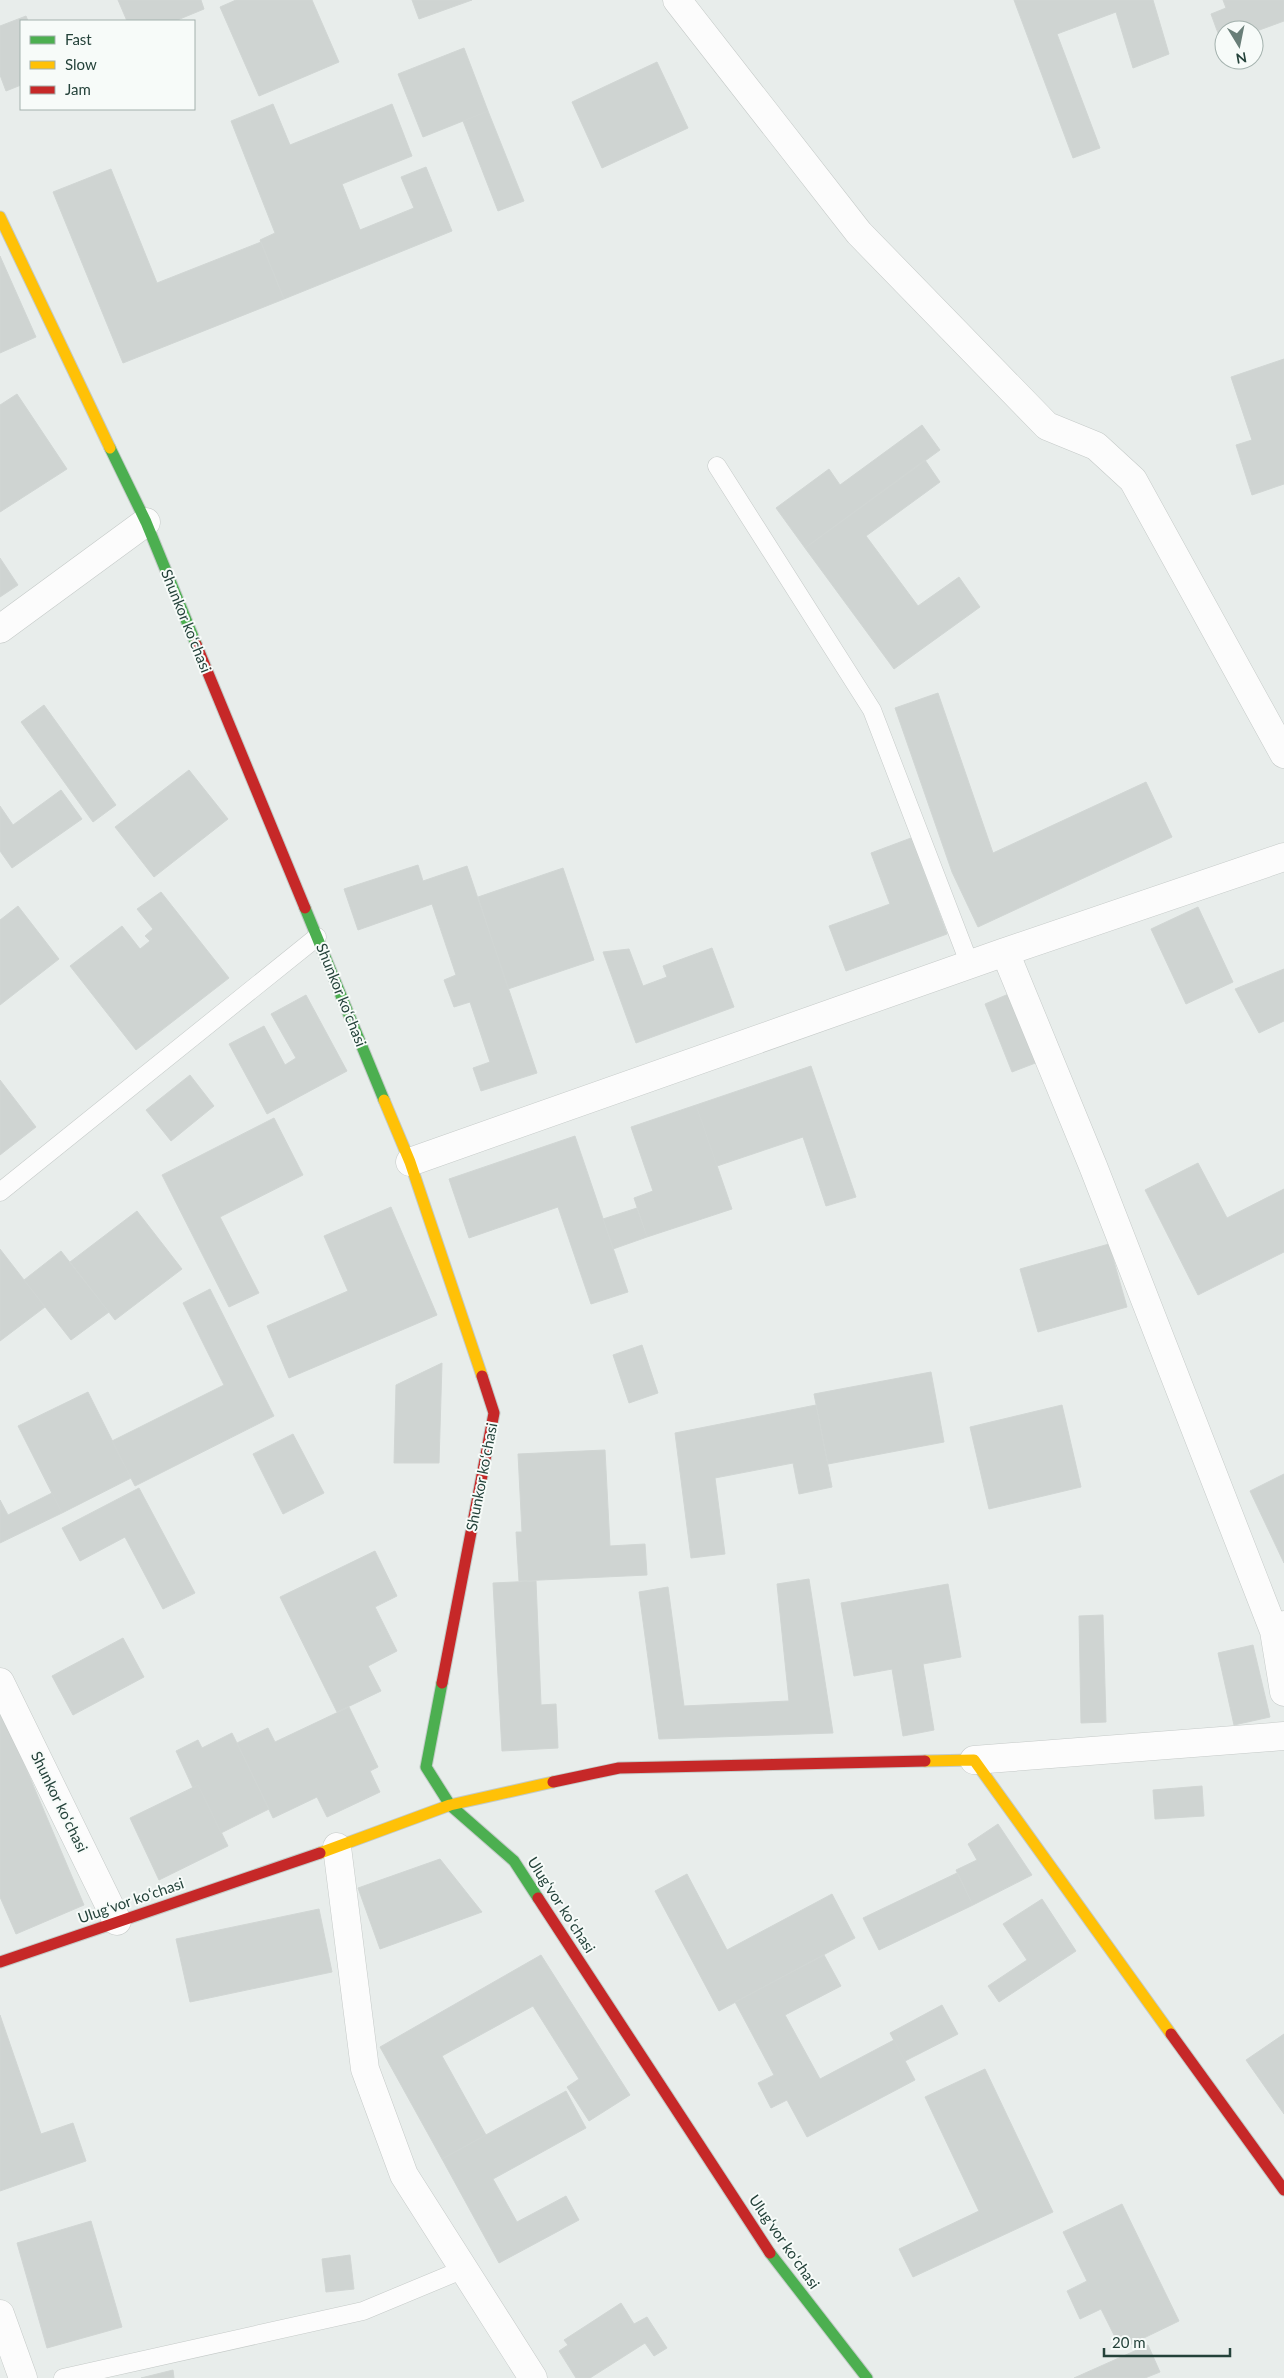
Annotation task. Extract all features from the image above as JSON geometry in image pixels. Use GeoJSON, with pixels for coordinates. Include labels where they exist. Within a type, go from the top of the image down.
{"type":"FeatureCollection","features":[{"type":"Feature","properties":{"kind":"street"},"geometry":{"type":"LineString","coordinates":[[677,0],[859,233],[1047,426],[1096,446],[1133,480],[1284,754]]}},
{"type":"Feature","properties":{"kind":"street","name":"Shunkor koʻchasi"},"geometry":{"type":"LineString","coordinates":[[0,217],[146,522],[410,1162],[494,1413],[426,1767],[450,1805]]}},
{"type":"Feature","properties":{"kind":"street"},"geometry":{"type":"LineString","coordinates":[[0,628],[146,522]]}},
{"type":"Feature","properties":{"kind":"street"},"geometry":{"type":"LineString","coordinates":[[410,1162],[1005,952],[1284,857]]}},
{"type":"Feature","properties":{"kind":"street"},"geometry":{"type":"LineString","coordinates":[[1005,952],[1279,1628],[1284,1692]]}},
{"type":"Feature","properties":{"kind":"street","name":"Shunkor koʻchasi"},"geometry":{"type":"LineString","coordinates":[[0,1682],[117,1921]]}},
{"type":"Feature","properties":{"kind":"street"},"geometry":{"type":"LineString","coordinates":[[450,1805],[619,1768],[974,1760],[1284,1736]]}},
{"type":"Feature","properties":{"kind":"street"},"geometry":{"type":"LineString","coordinates":[[974,1760],[1284,2190]]}},
{"type":"Feature","properties":{"kind":"street","name":"Ulugʻvor koʻchasi"},"geometry":{"type":"LineString","coordinates":[[0,1962],[337,1847],[450,1805],[514,1861],[782,2271],[867,2378]]}},
{"type":"Feature","properties":{"kind":"street"},"geometry":{"type":"LineString","coordinates":[[337,1847],[365,2069],[404,2175],[533,2378]]}},
{"type":"Feature","properties":{"kind":"street"},"geometry":{"type":"LineString","coordinates":[[0,2314],[23,2378]]}},
{"type":"Feature","properties":{"kind":"lane"},"geometry":{"type":"LineString","coordinates":[[718,466],[872,710],[970,965]]}},
{"type":"Feature","properties":{"kind":"lane"},"geometry":{"type":"LineString","coordinates":[[0,1192],[317,937]]}},
{"type":"Feature","properties":{"kind":"lane"},"geometry":{"type":"LineString","coordinates":[[63,2378],[363,2310],[464,2269]]}},
{"type":"Feature","properties":{"kind":"building"},"geometry":{"type":"Polygon","coordinates":[[[118,0],[201,0],[204,9],[177,20],[127,20],[118,0]]]}},
{"type":"Feature","properties":{"kind":"building"},"geometry":{"type":"Polygon","coordinates":[[[236,0],[312,0],[339,62],[259,96],[220,7],[236,0]]]}},
{"type":"Feature","properties":{"kind":"building"},"geometry":{"type":"Polygon","coordinates":[[[412,0],[472,0],[419,19],[412,0]]]}},
{"type":"Feature","properties":{"kind":"building"},"geometry":{"type":"Polygon","coordinates":[[[1014,0],[1153,0],[1169,54],[1133,68],[1116,12],[1057,34],[1100,148],[1073,158],[1014,0]]]}},
{"type":"Feature","properties":{"kind":"building"},"geometry":{"type":"Polygon","coordinates":[[[1223,0],[1284,0],[1284,21],[1264,28],[1264,20],[1214,20],[1214,22],[1211,14],[1226,8],[1223,0]]]}},
{"type":"Feature","properties":{"kind":"building"},"geometry":{"type":"Polygon","coordinates":[[[26,16],[28,20],[20,20],[20,85],[6,91],[0,75],[0,26],[26,16]]]}},
{"type":"Feature","properties":{"kind":"building"},"geometry":{"type":"Polygon","coordinates":[[[464,48],[488,111],[423,137],[398,74],[464,48]]]}},
{"type":"Feature","properties":{"kind":"building"},"geometry":{"type":"Polygon","coordinates":[[[657,62],[688,128],[602,168],[572,102],[657,62]]]}},
{"type":"Feature","properties":{"kind":"building"},"geometry":{"type":"Polygon","coordinates":[[[273,104],[290,145],[392,104],[412,156],[342,184],[360,230],[414,208],[401,177],[426,167],[452,231],[284,299],[260,240],[275,233],[231,121],[273,104]]]}},
{"type":"Feature","properties":{"kind":"building"},"geometry":{"type":"Polygon","coordinates":[[[488,111],[524,201],[498,211],[463,121],[488,111]]]}},
{"type":"Feature","properties":{"kind":"building"},"geometry":{"type":"Polygon","coordinates":[[[111,169],[157,283],[261,242],[284,299],[123,363],[53,192],[111,169]]]}},
{"type":"Feature","properties":{"kind":"building"},"geometry":{"type":"Polygon","coordinates":[[[0,256],[36,337],[0,353],[0,256]]]}},
{"type":"Feature","properties":{"kind":"building"},"geometry":{"type":"Polygon","coordinates":[[[1284,359],[1284,484],[1252,495],[1236,445],[1252,440],[1231,377],[1284,359]]]}},
{"type":"Feature","properties":{"kind":"building"},"geometry":{"type":"Polygon","coordinates":[[[17,394],[67,469],[0,512],[0,405],[17,394]]]}},
{"type":"Feature","properties":{"kind":"building"},"geometry":{"type":"Polygon","coordinates":[[[922,425],[940,450],[805,548],[776,508],[829,469],[840,485],[922,425]]]}},
{"type":"Feature","properties":{"kind":"building"},"geometry":{"type":"Polygon","coordinates":[[[925,460],[940,482],[866,536],[918,606],[959,577],[980,607],[894,669],[805,548],[925,460]]]}},
{"type":"Feature","properties":{"kind":"building"},"geometry":{"type":"Polygon","coordinates":[[[0,558],[18,585],[0,597],[0,558]]]}},
{"type":"Feature","properties":{"kind":"building"},"geometry":{"type":"Polygon","coordinates":[[[938,693],[993,853],[1146,782],[1172,837],[978,927],[952,872],[895,708],[938,693]]]}},
{"type":"Feature","properties":{"kind":"building"},"geometry":{"type":"Polygon","coordinates":[[[44,705],[116,805],[93,822],[21,722],[44,705]]]}},
{"type":"Feature","properties":{"kind":"building"},"geometry":{"type":"Polygon","coordinates":[[[189,770],[228,819],[154,877],[115,827],[189,770]]]}},
{"type":"Feature","properties":{"kind":"building"},"geometry":{"type":"Polygon","coordinates":[[[61,790],[82,819],[12,868],[0,851],[0,806],[13,825],[61,790]]]}},
{"type":"Feature","properties":{"kind":"building"},"geometry":{"type":"Polygon","coordinates":[[[911,838],[947,934],[846,971],[829,926],[890,904],[871,853],[911,838]]]}},
{"type":"Feature","properties":{"kind":"building"},"geometry":{"type":"Polygon","coordinates":[[[418,865],[423,881],[467,866],[537,1073],[481,1091],[473,1068],[490,1062],[470,1002],[454,1007],[444,980],[456,975],[432,904],[358,930],[344,889],[418,865]]]}},
{"type":"Feature","properties":{"kind":"building"},"geometry":{"type":"Polygon","coordinates":[[[563,868],[594,960],[508,989],[478,897],[563,868]]]}},
{"type":"Feature","properties":{"kind":"building"},"geometry":{"type":"Polygon","coordinates":[[[161,892],[229,978],[136,1050],[70,966],[122,926],[140,949],[150,941],[145,936],[153,929],[137,909],[161,892]]]}},
{"type":"Feature","properties":{"kind":"building"},"geometry":{"type":"Polygon","coordinates":[[[18,906],[59,959],[0,1005],[0,920],[18,906]]]}},
{"type":"Feature","properties":{"kind":"building"},"geometry":{"type":"Polygon","coordinates":[[[1198,907],[1233,982],[1186,1004],[1151,929],[1198,907]]]}},
{"type":"Feature","properties":{"kind":"building"},"geometry":{"type":"Polygon","coordinates":[[[712,948],[734,1007],[636,1043],[603,952],[629,949],[643,986],[667,977],[663,966],[712,948]]]}},
{"type":"Feature","properties":{"kind":"building"},"geometry":{"type":"Polygon","coordinates":[[[1284,969],[1284,1021],[1259,1033],[1235,989],[1284,969]]]}},
{"type":"Feature","properties":{"kind":"building"},"geometry":{"type":"Polygon","coordinates":[[[1011,993],[1038,1062],[1012,1072],[985,1004],[1011,993]]]}},
{"type":"Feature","properties":{"kind":"building"},"geometry":{"type":"Polygon","coordinates":[[[306,995],[347,1071],[267,1114],[229,1044],[264,1026],[285,1065],[296,1058],[271,1014],[306,995]]]}},
{"type":"Feature","properties":{"kind":"building"},"geometry":{"type":"Polygon","coordinates":[[[811,1066],[856,1197],[826,1206],[803,1137],[717,1166],[696,1105],[811,1066]]]}},
{"type":"Feature","properties":{"kind":"building"},"geometry":{"type":"Polygon","coordinates":[[[190,1075],[214,1106],[171,1141],[146,1110],[190,1075]]]}},
{"type":"Feature","properties":{"kind":"building"},"geometry":{"type":"Polygon","coordinates":[[[0,1080],[36,1127],[0,1155],[0,1080]]]}},
{"type":"Feature","properties":{"kind":"building"},"geometry":{"type":"Polygon","coordinates":[[[696,1105],[732,1209],[647,1237],[634,1198],[653,1191],[631,1127],[696,1105]]]}},
{"type":"Feature","properties":{"kind":"building"},"geometry":{"type":"Polygon","coordinates":[[[274,1118],[303,1175],[220,1217],[259,1293],[229,1307],[162,1175],[274,1118]]]}},
{"type":"Feature","properties":{"kind":"building"},"geometry":{"type":"Polygon","coordinates":[[[575,1136],[628,1292],[591,1304],[558,1207],[469,1238],[449,1179],[575,1136]]]}},
{"type":"Feature","properties":{"kind":"building"},"geometry":{"type":"Polygon","coordinates":[[[1198,1163],[1227,1218],[1284,1189],[1284,1252],[1198,1295],[1145,1190],[1198,1163]]]}},
{"type":"Feature","properties":{"kind":"building"},"geometry":{"type":"Polygon","coordinates":[[[391,1207],[437,1315],[289,1378],[267,1326],[348,1291],[324,1236],[391,1207]]]}},
{"type":"Feature","properties":{"kind":"building"},"geometry":{"type":"Polygon","coordinates":[[[637,1208],[647,1237],[613,1249],[603,1219],[637,1208]]]}},
{"type":"Feature","properties":{"kind":"building"},"geometry":{"type":"Polygon","coordinates":[[[137,1211],[182,1269],[115,1320],[70,1262],[137,1211]]]}},
{"type":"Feature","properties":{"kind":"building"},"geometry":{"type":"Polygon","coordinates":[[[1109,1244],[1127,1307],[1038,1332],[1020,1269],[1109,1244]]]}},
{"type":"Feature","properties":{"kind":"building"},"geometry":{"type":"Polygon","coordinates":[[[0,1249],[45,1307],[0,1341],[0,1249]]]}},
{"type":"Feature","properties":{"kind":"building"},"geometry":{"type":"Polygon","coordinates":[[[61,1251],[109,1312],[71,1340],[24,1280],[61,1251]]]}},
{"type":"Feature","properties":{"kind":"building"},"geometry":{"type":"Polygon","coordinates":[[[210,1289],[274,1416],[135,1486],[112,1441],[224,1385],[183,1303],[210,1289]]]}},
{"type":"Feature","properties":{"kind":"building"},"geometry":{"type":"Polygon","coordinates":[[[642,1345],[658,1393],[629,1403],[613,1355],[642,1345]]]}},
{"type":"Feature","properties":{"kind":"building"},"geometry":{"type":"Polygon","coordinates":[[[442,1363],[439,1463],[394,1463],[396,1385],[442,1363]]]}},
{"type":"Feature","properties":{"kind":"building"},"geometry":{"type":"Polygon","coordinates":[[[931,1372],[944,1442],[828,1464],[814,1394],[931,1372]]]}},
{"type":"Feature","properties":{"kind":"building"},"geometry":{"type":"Polygon","coordinates":[[[88,1392],[131,1478],[62,1513],[18,1426],[88,1392]]]}},
{"type":"Feature","properties":{"kind":"building"},"geometry":{"type":"Polygon","coordinates":[[[816,1405],[832,1487],[799,1494],[793,1463],[715,1478],[725,1554],[691,1558],[675,1433],[816,1405]]]}},
{"type":"Feature","properties":{"kind":"building"},"geometry":{"type":"Polygon","coordinates":[[[1062,1405],[1081,1487],[989,1509],[970,1427],[1062,1405]]]}},
{"type":"Feature","properties":{"kind":"building"},"geometry":{"type":"Polygon","coordinates":[[[293,1434],[324,1493],[283,1514],[253,1454],[293,1434]]]}},
{"type":"Feature","properties":{"kind":"building"},"geometry":{"type":"Polygon","coordinates":[[[605,1450],[610,1546],[645,1544],[647,1575],[519,1581],[516,1532],[522,1532],[518,1454],[605,1450]]]}},
{"type":"Feature","properties":{"kind":"building"},"geometry":{"type":"Polygon","coordinates":[[[1284,1474],[1284,1563],[1250,1491],[1284,1474]]]}},
{"type":"Feature","properties":{"kind":"building"},"geometry":{"type":"Polygon","coordinates":[[[139,1488],[195,1593],[163,1609],[125,1537],[80,1561],[62,1528],[139,1488]]]}},
{"type":"Feature","properties":{"kind":"building"},"geometry":{"type":"Polygon","coordinates":[[[52,1493],[62,1513],[0,1543],[0,1500],[8,1515],[52,1493]]]}},
{"type":"Feature","properties":{"kind":"building"},"geometry":{"type":"Polygon","coordinates":[[[375,1551],[397,1596],[375,1607],[397,1651],[368,1666],[381,1691],[337,1712],[280,1597],[375,1551]]]}},
{"type":"Feature","properties":{"kind":"building"},"geometry":{"type":"Polygon","coordinates":[[[809,1579],[833,1733],[659,1739],[639,1592],[668,1587],[684,1706],[789,1701],[777,1584],[809,1579]]]}},
{"type":"Feature","properties":{"kind":"building"},"geometry":{"type":"Polygon","coordinates":[[[536,1581],[541,1705],[556,1704],[558,1748],[502,1751],[493,1583],[536,1581]]]}},
{"type":"Feature","properties":{"kind":"building"},"geometry":{"type":"Polygon","coordinates":[[[948,1584],[961,1657],[923,1664],[934,1730],[903,1736],[892,1669],[854,1676],[841,1603],[948,1584]]]}},
{"type":"Feature","properties":{"kind":"building"},"geometry":{"type":"Polygon","coordinates":[[[1103,1615],[1106,1722],[1081,1723],[1079,1616],[1103,1615]]]}},
{"type":"Feature","properties":{"kind":"building"},"geometry":{"type":"Polygon","coordinates":[[[123,1638],[144,1677],[73,1715],[52,1676],[123,1638]]]}},
{"type":"Feature","properties":{"kind":"building"},"geometry":{"type":"Polygon","coordinates":[[[1253,1645],[1270,1717],[1234,1725],[1218,1653],[1253,1645]]]}},
{"type":"Feature","properties":{"kind":"building"},"geometry":{"type":"Polygon","coordinates":[[[0,1707],[84,1905],[16,1934],[0,1897],[0,1707]]]}},
{"type":"Feature","properties":{"kind":"building"},"geometry":{"type":"Polygon","coordinates":[[[349,1707],[378,1767],[370,1771],[380,1792],[327,1817],[317,1797],[273,1818],[237,1743],[268,1728],[275,1742],[349,1707]]]}},
{"type":"Feature","properties":{"kind":"building"},"geometry":{"type":"Polygon","coordinates":[[[232,1733],[269,1809],[221,1833],[198,1785],[193,1788],[176,1751],[198,1740],[202,1748],[232,1733]]]}},
{"type":"Feature","properties":{"kind":"building"},"geometry":{"type":"Polygon","coordinates":[[[198,1785],[228,1846],[159,1880],[130,1818],[198,1785]]]}},
{"type":"Feature","properties":{"kind":"building"},"geometry":{"type":"Polygon","coordinates":[[[1202,1786],[1204,1816],[1155,1819],[1153,1790],[1202,1786]]]}},
{"type":"Feature","properties":{"kind":"building"},"geometry":{"type":"Polygon","coordinates":[[[998,1824],[1032,1875],[973,1905],[956,1870],[977,1860],[968,1844],[998,1824]]]}},
{"type":"Feature","properties":{"kind":"building"},"geometry":{"type":"Polygon","coordinates":[[[440,1859],[482,1912],[380,1949],[358,1888],[440,1859]]]}},
{"type":"Feature","properties":{"kind":"building"},"geometry":{"type":"Polygon","coordinates":[[[957,1873],[973,1905],[879,1950],[863,1918],[957,1873]]]}},
{"type":"Feature","properties":{"kind":"building"},"geometry":{"type":"Polygon","coordinates":[[[687,1874],[727,1950],[832,1894],[855,1938],[719,2011],[655,1891],[687,1874]]]}},
{"type":"Feature","properties":{"kind":"building"},"geometry":{"type":"Polygon","coordinates":[[[1042,1899],[1076,1951],[999,2002],[988,1986],[1027,1960],[1003,1924],[1042,1899]]]}},
{"type":"Feature","properties":{"kind":"building"},"geometry":{"type":"Polygon","coordinates":[[[319,1909],[332,1972],[190,2002],[176,1939],[319,1909]]]}},
{"type":"Feature","properties":{"kind":"building"},"geometry":{"type":"Polygon","coordinates":[[[541,1955],[630,2095],[589,2121],[567,2087],[579,2079],[533,2006],[442,2056],[486,2135],[442,2159],[380,2047],[541,1955]]]}},
{"type":"Feature","properties":{"kind":"building"},"geometry":{"type":"Polygon","coordinates":[[[824,1955],[841,1986],[785,2015],[820,2079],[894,2040],[915,2080],[807,2137],[787,2100],[771,2108],[758,2083],[774,2075],[735,2002],[824,1955]]]}},
{"type":"Feature","properties":{"kind":"building"},"geometry":{"type":"Polygon","coordinates":[[[942,2005],[958,2034],[905,2061],[890,2033],[942,2005]]]}},
{"type":"Feature","properties":{"kind":"building"},"geometry":{"type":"Polygon","coordinates":[[[0,2015],[41,2134],[73,2123],[86,2161],[0,2191],[0,2015]]]}},
{"type":"Feature","properties":{"kind":"building"},"geometry":{"type":"Polygon","coordinates":[[[1284,2034],[1284,2114],[1246,2060],[1284,2034]]]}},
{"type":"Feature","properties":{"kind":"building"},"geometry":{"type":"Polygon","coordinates":[[[985,2069],[1053,2212],[913,2277],[899,2249],[979,2211],[925,2097],[985,2069]]]}},
{"type":"Feature","properties":{"kind":"building"},"geometry":{"type":"Polygon","coordinates":[[[566,2091],[586,2128],[493,2179],[517,2222],[566,2196],[579,2220],[499,2263],[442,2159],[566,2091]]]}},
{"type":"Feature","properties":{"kind":"building"},"geometry":{"type":"Polygon","coordinates":[[[1122,2204],[1179,2321],[1121,2349],[1101,2309],[1080,2319],[1067,2291],[1087,2281],[1063,2232],[1122,2204]]]}},
{"type":"Feature","properties":{"kind":"building"},"geometry":{"type":"Polygon","coordinates":[[[91,2221],[122,2327],[47,2348],[17,2243],[91,2221]]]}},
{"type":"Feature","properties":{"kind":"building"},"geometry":{"type":"Polygon","coordinates":[[[350,2255],[354,2289],[326,2292],[322,2259],[350,2255]]]}},
{"type":"Feature","properties":{"kind":"building"},"geometry":{"type":"Polygon","coordinates":[[[621,2303],[634,2324],[647,2317],[667,2348],[654,2356],[645,2343],[590,2378],[576,2378],[559,2351],[568,2345],[564,2340],[621,2303]]]}},
{"type":"Feature","properties":{"kind":"building"},"geometry":{"type":"Polygon","coordinates":[[[1148,2345],[1160,2372],[1145,2378],[1074,2378],[1148,2345]]]}},
{"type":"Feature","properties":{"kind":"building"},"geometry":{"type":"Polygon","coordinates":[[[173,2370],[174,2378],[141,2378],[173,2370]]]}},
{"type":"Feature","properties":{"kind":"traffic: fast"},"geometry":{"type":"LineString","coordinates":[[110,448],[146,522],[196,644]]}},
{"type":"Feature","properties":{"kind":"traffic: fast"},"geometry":{"type":"LineString","coordinates":[[305,908],[384,1100]]}},
{"type":"Feature","properties":{"kind":"traffic: fast"},"geometry":{"type":"LineString","coordinates":[[442,1683],[426,1767],[450,1805],[514,1861],[538,1898]]}},
{"type":"Feature","properties":{"kind":"traffic: fast"},"geometry":{"type":"LineString","coordinates":[[770,2253],[867,2378]]}},
{"type":"Feature","properties":{"kind":"traffic: slow"},"geometry":{"type":"LineString","coordinates":[[0,217],[110,448]]}},
{"type":"Feature","properties":{"kind":"traffic: slow"},"geometry":{"type":"LineString","coordinates":[[384,1100],[410,1162],[482,1376]]}},
{"type":"Feature","properties":{"kind":"traffic: slow"},"geometry":{"type":"LineString","coordinates":[[925,1761],[974,1760],[1171,2034]]}},
{"type":"Feature","properties":{"kind":"traffic: slow"},"geometry":{"type":"LineString","coordinates":[[320,1853],[450,1805],[553,1782]]}},
{"type":"Feature","properties":{"kind":"traffic: jam"},"geometry":{"type":"LineString","coordinates":[[196,644],[305,908]]}},
{"type":"Feature","properties":{"kind":"traffic: jam"},"geometry":{"type":"LineString","coordinates":[[442,1683],[494,1413],[482,1376]]}},
{"type":"Feature","properties":{"kind":"traffic: jam"},"geometry":{"type":"LineString","coordinates":[[553,1782],[619,1768],[925,1761]]}},
{"type":"Feature","properties":{"kind":"traffic: jam"},"geometry":{"type":"LineString","coordinates":[[0,1962],[320,1853]]}},
{"type":"Feature","properties":{"kind":"traffic: jam"},"geometry":{"type":"LineString","coordinates":[[538,1898],[770,2253]]}},
{"type":"Feature","properties":{"kind":"traffic: jam"},"geometry":{"type":"LineString","coordinates":[[1171,2034],[1284,2190]]}}]}
